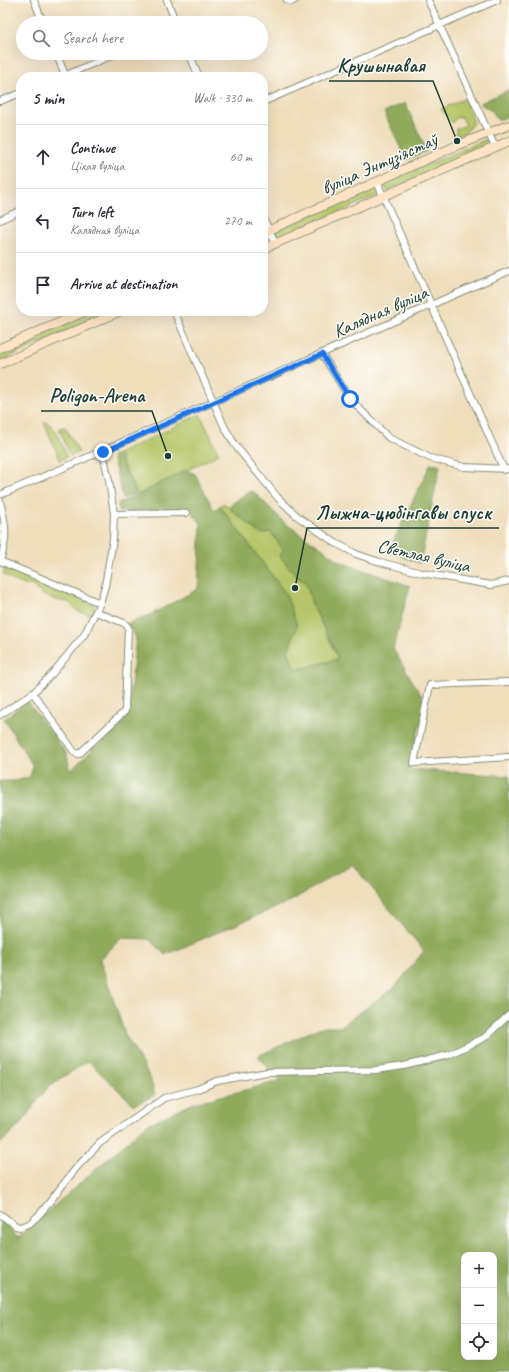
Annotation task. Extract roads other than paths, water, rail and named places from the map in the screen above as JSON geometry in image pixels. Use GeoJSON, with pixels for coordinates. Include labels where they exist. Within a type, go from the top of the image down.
{"type":"FeatureCollection","features":[{"type":"Feature","properties":{"kind":"street"},"geometry":{"type":"LineString","coordinates":[[34,0],[40,16]]}},
{"type":"Feature","properties":{"kind":"street"},"geometry":{"type":"LineString","coordinates":[[167,0],[173,16]]}},
{"type":"Feature","properties":{"kind":"street"},"geometry":{"type":"LineString","coordinates":[[287,0],[291,2],[295,0]]}},
{"type":"Feature","properties":{"kind":"street"},"geometry":{"type":"LineString","coordinates":[[428,0],[495,147]]}},
{"type":"Feature","properties":{"kind":"street"},"geometry":{"type":"LineString","coordinates":[[268,100],[497,0]]}},
{"type":"Feature","properties":{"kind":"street"},"geometry":{"type":"LineString","coordinates":[[58,60],[62,72]]}},
{"type":"Feature","properties":{"kind":"street"},"geometry":{"type":"LineString","coordinates":[[75,72],[102,60]]}},
{"type":"Feature","properties":{"kind":"street"},"geometry":{"type":"LineString","coordinates":[[192,60],[197,72]]}},
{"type":"Feature","properties":{"kind":"street"},"geometry":{"type":"LineString","coordinates":[[0,102],[16,95]]}},
{"type":"Feature","properties":{"kind":"street","name":"вуліца Энтузіястаў"},"geometry":{"type":"LineString","coordinates":[[268,231],[458,145],[509,125]]}},
{"type":"Feature","properties":{"kind":"street","name":"вуліца Энтузіястаў"},"geometry":{"type":"LineString","coordinates":[[268,247],[509,141]]}},
{"type":"Feature","properties":{"kind":"street"},"geometry":{"type":"LineString","coordinates":[[322,354],[350,399],[389,438],[436,460],[464,467],[507,470],[378,182]]}},
{"type":"Feature","properties":{"kind":"street"},"geometry":{"type":"LineString","coordinates":[[0,220],[16,212]]}},
{"type":"Feature","properties":{"kind":"street"},"geometry":{"type":"LineString","coordinates":[[268,234],[276,244]]}},
{"type":"Feature","properties":{"kind":"street","name":"Калядная вуліца"},"geometry":{"type":"LineString","coordinates":[[0,495],[103,452],[432,304],[509,271]]}},
{"type":"Feature","properties":{"kind":"street"},"geometry":{"type":"LineString","coordinates":[[0,348],[74,316]]}},
{"type":"Feature","properties":{"kind":"street"},"geometry":{"type":"LineString","coordinates":[[0,364],[110,316]]}},
{"type":"Feature","properties":{"kind":"street","name":"Светлая вуліца"},"geometry":{"type":"LineString","coordinates":[[176,316],[213,402],[235,445],[278,498],[297,516],[334,542],[356,554],[422,573],[491,585],[509,582]]}},
{"type":"Feature","properties":{"kind":"street"},"geometry":{"type":"LineString","coordinates":[[0,715],[33,694],[52,674],[84,635],[100,603],[105,586],[113,539],[114,514],[103,452]]}},
{"type":"Feature","properties":{"kind":"street"},"geometry":{"type":"LineString","coordinates":[[0,501],[5,521],[6,538],[0,561],[100,603]]}},
{"type":"Feature","properties":{"kind":"street"},"geometry":{"type":"LineString","coordinates":[[114,514],[186,514]]}},
{"type":"Feature","properties":{"kind":"street"},"geometry":{"type":"LineString","coordinates":[[33,694],[75,753],[79,754],[83,752],[125,711],[128,627],[124,623],[96,612]]}},
{"type":"Feature","properties":{"kind":"street"},"geometry":{"type":"LineString","coordinates":[[509,682],[430,685],[414,763],[509,757]]}},
{"type":"Feature","properties":{"kind":"street"},"geometry":{"type":"LineString","coordinates":[[0,1214],[16,1226],[20,1227],[30,1224],[40,1214],[77,1167],[100,1143],[164,1098],[198,1089],[217,1081],[267,1072],[382,1069],[448,1055],[484,1038],[509,1015]]}},
{"type":"Feature","properties":{"kind":"place","name":"Крушынавая"},"geometry":{"type":"Point","coordinates":[457,141]}},
{"type":"Feature","properties":{"kind":"place","name":"Poligon-Arena"},"geometry":{"type":"Point","coordinates":[168,456]}},
{"type":"Feature","properties":{"kind":"place","name":"Лыжна-цюбінгавы спуск"},"geometry":{"type":"Point","coordinates":[295,588]}}]}
